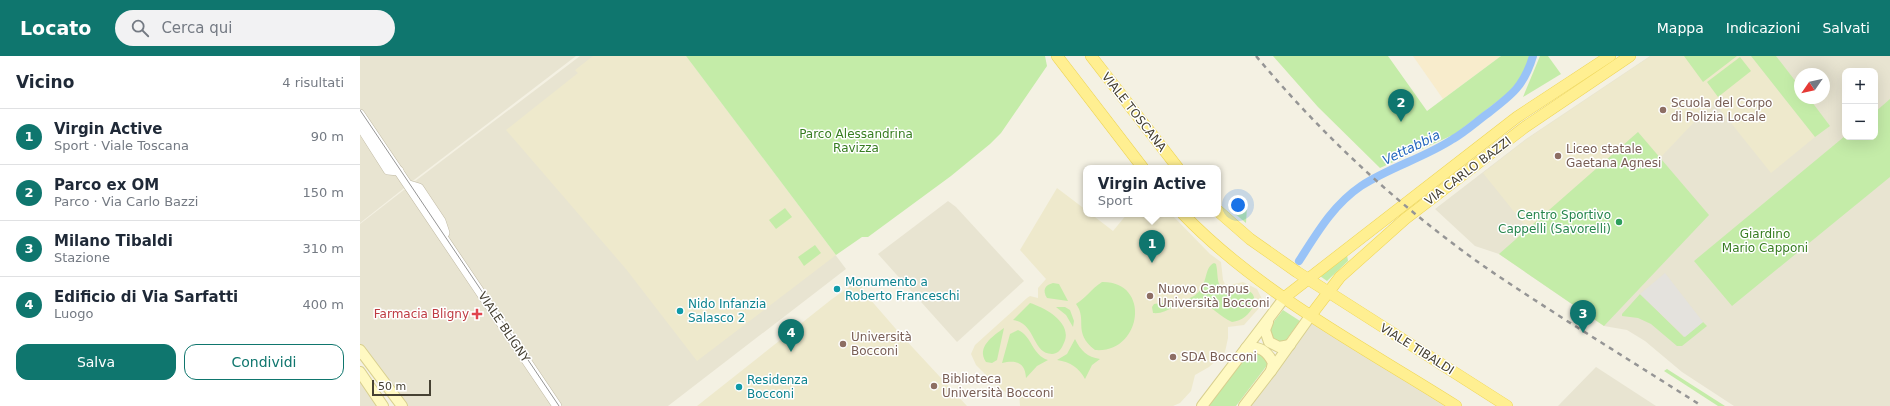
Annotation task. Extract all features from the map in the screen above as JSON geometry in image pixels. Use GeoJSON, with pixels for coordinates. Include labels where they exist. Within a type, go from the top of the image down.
{"type":"FeatureCollection","features":[{"type":"Feature","properties":{"kind":"main road"},"geometry":{"type":"LineString","coordinates":[[1057,56],[1141,165]]}},
{"type":"Feature","properties":{"kind":"main road","name":"VIALE TOSCANA"},"geometry":{"type":"LineString","coordinates":[[1091,56],[1176,165]]}},
{"type":"Feature","properties":{"kind":"main road","name":"VIA CARLO BAZZI"},"geometry":{"type":"LineString","coordinates":[[1285,297],[1517,117],[1610,56]]}},
{"type":"Feature","properties":{"kind":"main road","name":"VIA CARLO BAZZI"},"geometry":{"type":"LineString","coordinates":[[1311,315],[1340,277],[1349,268],[1425,203],[1518,132],[1630,56]]}},
{"type":"Feature","properties":{"kind":"main road"},"geometry":{"type":"LineString","coordinates":[[1221,214],[1250,239],[1328,292]]}},
{"type":"Feature","properties":{"kind":"main road"},"geometry":{"type":"LineString","coordinates":[[1186,217],[1205,237],[1285,297],[1311,315],[1456,406]]}},
{"type":"Feature","properties":{"kind":"main road"},"geometry":{"type":"LineString","coordinates":[[1344,251],[1350,252],[1353,258],[1349,268]]}},
{"type":"Feature","properties":{"kind":"main road","name":"VIALE TIBALDI"},"geometry":{"type":"LineString","coordinates":[[1328,292],[1507,406]]}},
{"type":"Feature","properties":{"kind":"main road"},"geometry":{"type":"LineString","coordinates":[[1202,406],[1246,348],[1268,322],[1285,297]]}},
{"type":"Feature","properties":{"kind":"main road"},"geometry":{"type":"LineString","coordinates":[[1244,406],[1311,315]]}},
{"type":"Feature","properties":{"kind":"main road"},"geometry":{"type":"LineString","coordinates":[[1268,322],[1265,330],[1269,342],[1279,347],[1290,345]]}},
{"type":"Feature","properties":{"kind":"main road"},"geometry":{"type":"LineString","coordinates":[[1246,348],[1258,347],[1265,351],[1273,363],[1271,371]]}},
{"type":"Feature","properties":{"kind":"main road"},"geometry":{"type":"LineString","coordinates":[[360,350],[402,406]]}},
{"type":"Feature","properties":{"kind":"main road"},"geometry":{"type":"LineString","coordinates":[[360,372],[383,406]]}},
{"type":"Feature","properties":{"kind":"street","name":"VIALE BLIGNY"},"geometry":{"type":"LineString","coordinates":[[360,114],[557,406]]}},
{"type":"Feature","properties":{"kind":"street","name":"VIALE BLIGNY"},"geometry":{"type":"LineString","coordinates":[[360,126],[388,170],[399,171]]}},
{"type":"Feature","properties":{"kind":"shaded area"},"geometry":{"type":"Polygon","coordinates":[[[360,56],[576,56],[410,183],[360,110],[360,56]]]}},
{"type":"Feature","properties":{"kind":"shaded area"},"geometry":{"type":"Polygon","coordinates":[[[580,56],[686,56],[846,269],[668,406],[558,406],[410,185],[580,56]]]}},
{"type":"Feature","properties":{"kind":"shaded area"},"geometry":{"type":"Polygon","coordinates":[[[593,56],[686,56],[836,255],[697,361],[626,269],[506,130],[578,73],[575,70],[593,56]]]}},
{"type":"Feature","properties":{"kind":"shaded area"},"geometry":{"type":"Polygon","coordinates":[[[1413,56],[1501,56],[1443,99],[1413,56]]]}},
{"type":"Feature","properties":{"kind":"shaded area"},"geometry":{"type":"Polygon","coordinates":[[[1650,56],[1890,56],[1890,406],[1734,406],[1682,372],[1645,341],[1627,330],[1604,326],[1499,254],[1475,246],[1435,209],[1526,139],[1650,56]]]}},
{"type":"Feature","properties":{"kind":"shaded area"},"geometry":{"type":"Polygon","coordinates":[[[1651,56],[1751,56],[1815,137],[1771,173],[1715,103],[1697,119],[1660,158],[1638,132],[1528,229],[1483,173],[1527,139],[1651,56]]]}},
{"type":"Feature","properties":{"kind":"shaded area"},"geometry":{"type":"Polygon","coordinates":[[[360,115],[408,185],[360,223],[360,115]]]}},
{"type":"Feature","properties":{"kind":"shaded area"},"geometry":{"type":"Polygon","coordinates":[[[409,186],[556,406],[403,406],[360,349],[360,224],[409,186]]]}},
{"type":"Feature","properties":{"kind":"shaded area","name":"Nuovo Campus Università Bocconi"},"geometry":{"type":"Polygon","coordinates":[[[1057,188],[1083,208],[1083,217],[1095,217],[1113,231],[1125,217],[1174,217],[1210,254],[1221,262],[1223,280],[1225,284],[1230,285],[1243,282],[1257,289],[1262,299],[1261,306],[1244,325],[1228,327],[1228,338],[1225,352],[1209,367],[1195,375],[1191,391],[1180,403],[1173,406],[1020,406],[1019,391],[1007,393],[999,388],[976,365],[971,354],[975,345],[1027,298],[1030,296],[1038,298],[1038,288],[1046,279],[1020,250],[1057,188]]]}},
{"type":"Feature","properties":{"kind":"shaded area"},"geometry":{"type":"Polygon","coordinates":[[[948,201],[956,207],[1024,281],[957,342],[878,254],[948,201]]]}},
{"type":"Feature","properties":{"kind":"shaded area"},"geometry":{"type":"Polygon","coordinates":[[[1665,273],[1703,322],[1685,337],[1640,294],[1665,273]]]}},
{"type":"Feature","properties":{"kind":"shaded area","name":"Università Bocconi"},"geometry":{"type":"Polygon","coordinates":[[[858,281],[869,298],[902,336],[967,406],[697,406],[832,299],[858,281]]]}},
{"type":"Feature","properties":{"kind":"shaded area"},"geometry":{"type":"Polygon","coordinates":[[[1311,317],[1452,406],[1248,406],[1311,317]]]}},
{"type":"Feature","properties":{"kind":"shaded area"},"geometry":{"type":"Polygon","coordinates":[[[1596,367],[1656,406],[1558,406],[1596,367]]]}},
{"type":"Feature","properties":{"kind":"shaded area"},"geometry":{"type":"Polygon","coordinates":[[[360,373],[382,406],[360,406],[360,373]]]}},
{"type":"Feature","properties":{"kind":"green space","name":"Parco Alessandrina Ravizza"},"geometry":{"type":"Polygon","coordinates":[[[686,56],[1045,56],[1047,66],[1001,133],[990,144],[951,176],[868,237],[862,237],[836,255],[686,56]]]}},
{"type":"Feature","properties":{"kind":"green space"},"geometry":{"type":"Polygon","coordinates":[[[1273,56],[1388,56],[1427,111],[1501,56],[1530,56],[1521,78],[1508,93],[1455,134],[1380,168],[1318,107],[1273,56]]]}},
{"type":"Feature","properties":{"kind":"green space"},"geometry":{"type":"Polygon","coordinates":[[[1540,56],[1548,56],[1561,74],[1523,97],[1540,56]]]}},
{"type":"Feature","properties":{"kind":"green space"},"geometry":{"type":"Polygon","coordinates":[[[1684,56],[1737,56],[1703,82],[1684,56]]]}},
{"type":"Feature","properties":{"kind":"green space"},"geometry":{"type":"Polygon","coordinates":[[[1751,56],[1776,56],[1794,79],[1794,104],[1814,104],[1830,126],[1815,137],[1751,56]]]}},
{"type":"Feature","properties":{"kind":"green space"},"geometry":{"type":"Polygon","coordinates":[[[1740,57],[1751,71],[1718,97],[1707,82],[1740,57]]]}},
{"type":"Feature","properties":{"kind":"green space","name":"Giardino Mario Capponi"},"geometry":{"type":"Polygon","coordinates":[[[1890,99],[1890,177],[1732,306],[1694,261],[1842,138],[1842,140],[1878,140],[1878,109],[1890,99]]]}},
{"type":"Feature","properties":{"kind":"green space","name":"Centro Sportivo Cappelli (Savorelli)"},"geometry":{"type":"Polygon","coordinates":[[[1638,132],[1709,215],[1604,326],[1499,254],[1638,132]]]}},
{"type":"Feature","properties":{"kind":"green space"},"geometry":{"type":"Polygon","coordinates":[[[1246,205],[1247,206],[1246,223],[1234,213],[1246,205]]]}},
{"type":"Feature","properties":{"kind":"green space"},"geometry":{"type":"Polygon","coordinates":[[[785,208],[792,217],[776,229],[769,220],[785,208]]]}},
{"type":"Feature","properties":{"kind":"green space"},"geometry":{"type":"Polygon","coordinates":[[[815,245],[821,253],[804,266],[798,257],[815,245]]]}},
{"type":"Feature","properties":{"kind":"green space"},"geometry":{"type":"Polygon","coordinates":[[[1347,255],[1348,261],[1327,281],[1320,276],[1347,255]]]}},
{"type":"Feature","properties":{"kind":"green space"},"geometry":{"type":"Polygon","coordinates":[[[1214,263],[1216,264],[1219,283],[1223,289],[1227,292],[1246,290],[1251,292],[1254,296],[1253,307],[1245,317],[1232,322],[1206,305],[1191,300],[1185,301],[1159,313],[1153,313],[1152,307],[1154,304],[1180,301],[1194,296],[1199,292],[1208,269],[1214,263]]]}},
{"type":"Feature","properties":{"kind":"green space"},"geometry":{"type":"Polygon","coordinates":[[[1102,282],[1118,285],[1129,293],[1134,304],[1135,317],[1131,330],[1123,341],[1111,348],[1095,350],[1088,344],[1084,337],[1082,332],[1081,315],[1076,304],[1102,282]]]}},
{"type":"Feature","properties":{"kind":"green space"},"geometry":{"type":"Polygon","coordinates":[[[1053,283],[1059,284],[1068,301],[1047,298],[1045,288],[1053,283]]]}},
{"type":"Feature","properties":{"kind":"green space"},"geometry":{"type":"Polygon","coordinates":[[[1640,294],[1684,337],[1703,322],[1707,326],[1682,346],[1677,346],[1651,324],[1638,318],[1622,316],[1622,314],[1640,294]]]}},
{"type":"Feature","properties":{"kind":"green space"},"geometry":{"type":"Polygon","coordinates":[[[1030,303],[1037,305],[1051,313],[1062,324],[1065,330],[1066,337],[1062,347],[1054,354],[1046,353],[1041,349],[1026,327],[1020,322],[1013,320],[1030,303]]]}},
{"type":"Feature","properties":{"kind":"green space"},"geometry":{"type":"Polygon","coordinates":[[[1056,307],[1065,307],[1070,310],[1074,321],[1073,327],[1066,315],[1056,307]]]}},
{"type":"Feature","properties":{"kind":"green space"},"geometry":{"type":"Polygon","coordinates":[[[1283,310],[1300,321],[1286,340],[1281,342],[1273,340],[1271,335],[1271,327],[1283,310]]]}},
{"type":"Feature","properties":{"kind":"green space"},"geometry":{"type":"Polygon","coordinates":[[[1004,328],[997,360],[992,363],[986,362],[983,357],[984,347],[991,338],[1004,328]]]}},
{"type":"Feature","properties":{"kind":"green space"},"geometry":{"type":"Polygon","coordinates":[[[1018,330],[1023,333],[1035,350],[1043,358],[1048,360],[1037,366],[1026,378],[1024,368],[1019,363],[1002,363],[1010,334],[1018,330]]]}},
{"type":"Feature","properties":{"kind":"green space"},"geometry":{"type":"Polygon","coordinates":[[[1075,339],[1085,353],[1091,357],[1100,359],[1092,365],[1085,379],[1074,366],[1057,360],[1067,354],[1075,339]]]}},
{"type":"Feature","properties":{"kind":"green space"},"geometry":{"type":"Polygon","coordinates":[[[1256,350],[1267,358],[1268,364],[1236,406],[1208,406],[1250,352],[1256,350]]]}},
{"type":"Feature","properties":{"kind":"green space"},"geometry":{"type":"Polygon","coordinates":[[[1667,369],[1725,406],[1718,406],[1664,371],[1667,369]]]}},
{"type":"Feature","properties":{"kind":"waterway","name":"Vettabbia"},"geometry":{"type":"LineString","coordinates":[[1299,261],[1326,220],[1351,194],[1372,179],[1442,146],[1466,130],[1516,89],[1526,75],[1533,56]]}},
{"type":"Feature","properties":{"kind":"tram line"},"geometry":{"type":"LineString","coordinates":[[360,110],[559,406]]}},
{"type":"Feature","properties":{"kind":"railway"},"geometry":{"type":"LineString","coordinates":[[1256,56],[1300,106],[1346,153],[1395,197],[1461,250],[1564,319],[1702,406]]}},
{"type":"Feature","properties":{"kind":"place","name":"Scuola del Corpo di Polizia Locale"},"geometry":{"type":"Point","coordinates":[1663,110]}},
{"type":"Feature","properties":{"kind":"place","name":"Parco ex OM"},"geometry":{"type":"Point","coordinates":[1401,122]}},
{"type":"Feature","properties":{"kind":"place","name":"Liceo statale Gaetana Agnesi"},"geometry":{"type":"Point","coordinates":[1558,156]}},
{"type":"Feature","properties":{"kind":"place","name":"Centro Sportivo Cappelli (Savorelli)"},"geometry":{"type":"Point","coordinates":[1619,222]}},
{"type":"Feature","properties":{"kind":"place","name":"Virgin Active"},"geometry":{"type":"Point","coordinates":[1152,263]}},
{"type":"Feature","properties":{"kind":"place","name":"Monumento a Roberto Franceschi"},"geometry":{"type":"Point","coordinates":[837,289]}},
{"type":"Feature","properties":{"kind":"place","name":"Nuovo Campus Università Bocconi"},"geometry":{"type":"Point","coordinates":[1150,296]}},
{"type":"Feature","properties":{"kind":"place","name":"Nido Infanzia Salasco 2"},"geometry":{"type":"Point","coordinates":[680,311]}},
{"type":"Feature","properties":{"kind":"place","name":"Farmacia Bligny"},"geometry":{"type":"Point","coordinates":[477,314]}},
{"type":"Feature","properties":{"kind":"place","name":"Milano Tibaldi"},"geometry":{"type":"Point","coordinates":[1583,333]}},
{"type":"Feature","properties":{"kind":"place","name":"Università Bocconi"},"geometry":{"type":"Point","coordinates":[843,344]}},
{"type":"Feature","properties":{"kind":"place","name":"Edificio di Via Sarfatti"},"geometry":{"type":"Point","coordinates":[791,352]}},
{"type":"Feature","properties":{"kind":"place","name":"SDA Bocconi"},"geometry":{"type":"Point","coordinates":[1173,357]}},
{"type":"Feature","properties":{"kind":"place","name":"Biblioteca Università Bocconi"},"geometry":{"type":"Point","coordinates":[934,386]}},
{"type":"Feature","properties":{"kind":"place","name":"Residenza Bocconi"},"geometry":{"type":"Point","coordinates":[739,387]}}]}
